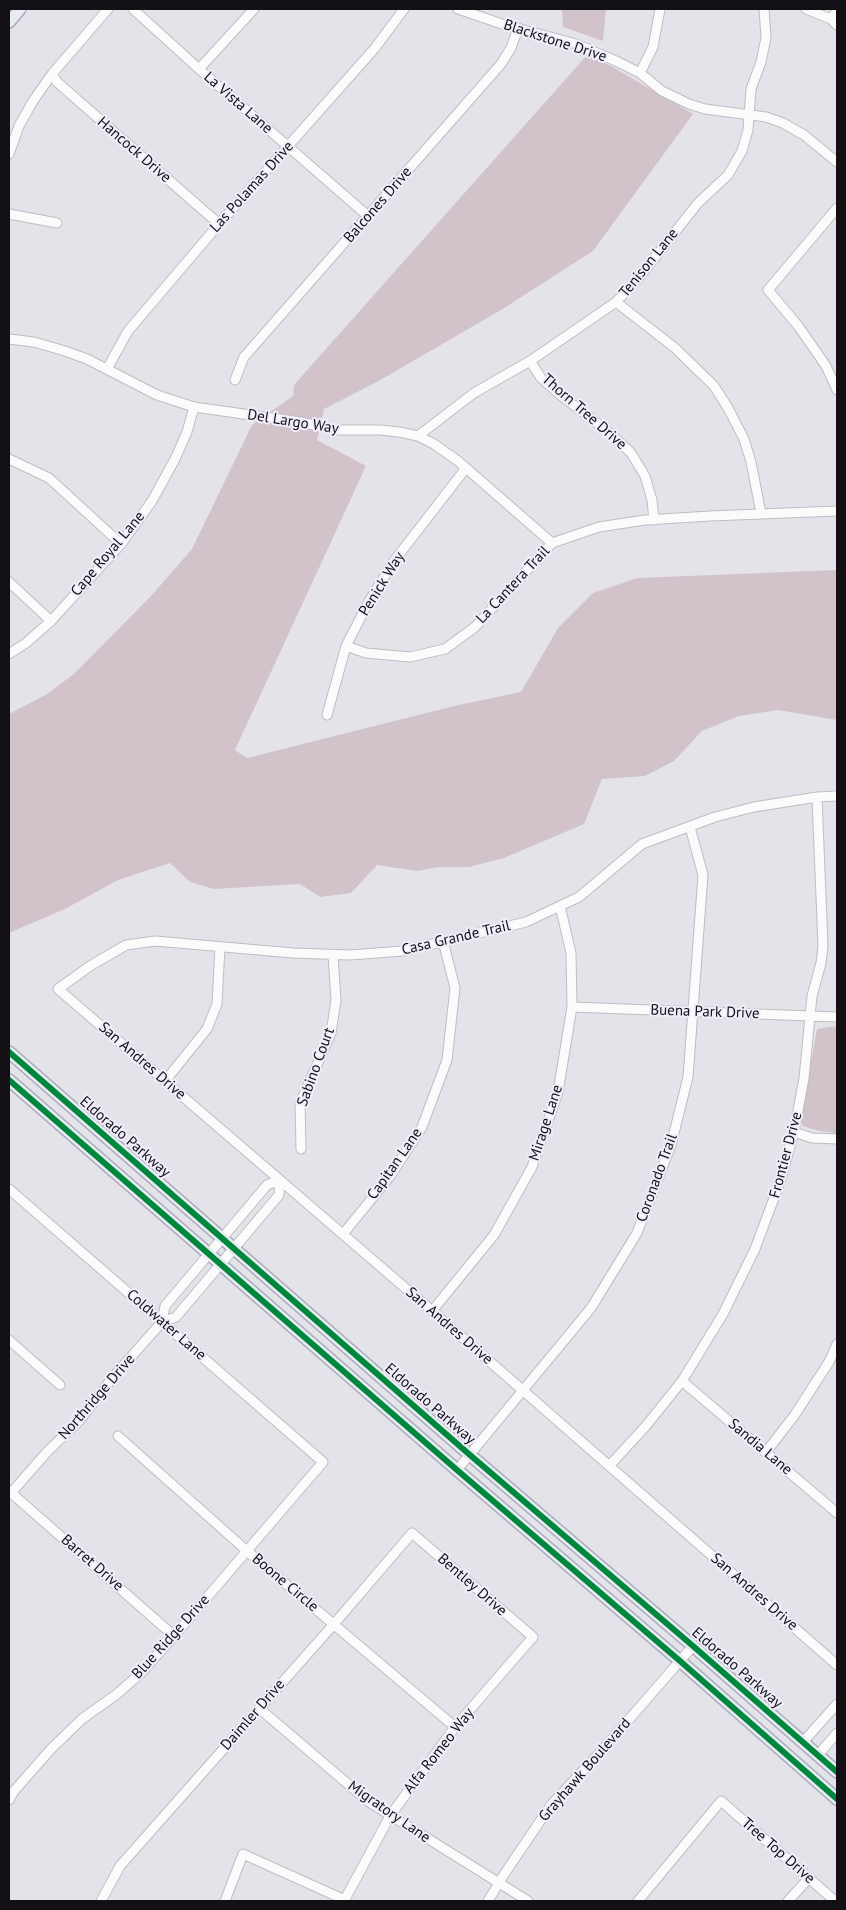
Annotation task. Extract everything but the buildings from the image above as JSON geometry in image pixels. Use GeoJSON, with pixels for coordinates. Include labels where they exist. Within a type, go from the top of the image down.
{"type":"FeatureCollection","features":[{"type":"Feature","properties":{"kind":"main road"},"geometry":{"type":"LineString","coordinates":[[9,22],[20,9]]}},
{"type":"Feature","properties":{"kind":"main road","name":"Eldorado Parkway"},"geometry":{"type":"LineString","coordinates":[[9,1052],[470,1455],[837,1772]]}},
{"type":"Feature","properties":{"kind":"main road"},"geometry":{"type":"LineString","coordinates":[[9,1080],[837,1799]]}},
{"type":"Feature","properties":{"kind":"street"},"geometry":{"type":"LineString","coordinates":[[9,154],[19,126],[33,101],[52,74],[108,9]]}},
{"type":"Feature","properties":{"kind":"street","name":"La Vista Lane"},"geometry":{"type":"LineString","coordinates":[[133,9],[199,70],[368,216]]}},
{"type":"Feature","properties":{"kind":"street"},"geometry":{"type":"LineString","coordinates":[[199,70],[254,9]]}},
{"type":"Feature","properties":{"kind":"street","name":"Las Polamas Drive"},"geometry":{"type":"LineString","coordinates":[[107,369],[128,331],[218,224],[375,48],[404,9]]}},
{"type":"Feature","properties":{"kind":"street","name":"Blackstone Drive"},"geometry":{"type":"LineString","coordinates":[[458,9],[576,44],[640,73],[662,91],[689,104],[705,109],[749,114],[783,123],[804,135],[837,162]]}},
{"type":"Feature","properties":{"kind":"street"},"geometry":{"type":"LineString","coordinates":[[640,73],[653,47],[660,9]]}},
{"type":"Feature","properties":{"kind":"street","name":"Tenison Lane"},"geometry":{"type":"LineString","coordinates":[[418,436],[474,393],[530,361],[616,302],[637,280],[698,203],[728,175],[742,151],[748,130],[751,89],[761,62],[766,38],[764,9]]}},
{"type":"Feature","properties":{"kind":"street"},"geometry":{"type":"LineString","coordinates":[[806,9],[834,22],[837,11]]}},
{"type":"Feature","properties":{"kind":"street","name":"Balcones Drive"},"geometry":{"type":"LineString","coordinates":[[235,380],[244,357],[501,64],[511,48],[518,28]]}},
{"type":"Feature","properties":{"kind":"street","name":"Hancock Drive"},"geometry":{"type":"LineString","coordinates":[[52,74],[56,82],[218,224]]}},
{"type":"Feature","properties":{"kind":"street"},"geometry":{"type":"LineString","coordinates":[[837,208],[768,290],[799,327],[826,366],[837,390]]}},
{"type":"Feature","properties":{"kind":"street"},"geometry":{"type":"LineString","coordinates":[[9,214],[57,223]]}},
{"type":"Feature","properties":{"kind":"street"},"geometry":{"type":"LineString","coordinates":[[616,302],[675,348],[714,386],[744,439],[751,462],[761,513]]}},
{"type":"Feature","properties":{"kind":"street","name":"Del Largo Way"},"geometry":{"type":"LineString","coordinates":[[9,339],[34,342],[65,351],[107,369],[157,395],[194,408],[300,422],[337,430],[389,431],[418,436],[434,444],[466,468],[552,543]]}},
{"type":"Feature","properties":{"kind":"street","name":"Thorn Tree Drive"},"geometry":{"type":"LineString","coordinates":[[530,361],[541,378],[610,433],[631,453],[645,476],[652,500],[654,520]]}},
{"type":"Feature","properties":{"kind":"street","name":"Cape Royal Lane"},"geometry":{"type":"LineString","coordinates":[[9,654],[26,643],[51,621],[121,544],[152,501],[175,459],[187,432],[194,408]]}},
{"type":"Feature","properties":{"kind":"street"},"geometry":{"type":"LineString","coordinates":[[9,459],[48,478],[121,544]]}},
{"type":"Feature","properties":{"kind":"street","name":"Penick Way"},"geometry":{"type":"LineString","coordinates":[[327,715],[346,646],[368,603],[394,561],[466,468]]}},
{"type":"Feature","properties":{"kind":"street","name":"La Cantera Trail"},"geometry":{"type":"LineString","coordinates":[[346,646],[366,653],[410,658],[445,649],[475,627],[552,543],[599,527],[654,520],[761,513],[837,511]]}},
{"type":"Feature","properties":{"kind":"street"},"geometry":{"type":"LineString","coordinates":[[9,582],[51,621]]}},
{"type":"Feature","properties":{"kind":"street","name":"Casa Grande Trail"},"geometry":{"type":"LineString","coordinates":[[58,989],[90,966],[126,945],[155,941],[350,956],[403,951],[526,922],[579,897],[642,844],[715,817],[754,807],[817,797],[837,796]]}},
{"type":"Feature","properties":{"kind":"street","name":"Frontier Drive"},"geometry":{"type":"LineString","coordinates":[[609,1466],[645,1427],[682,1381],[723,1314],[755,1249],[780,1182],[794,1132],[804,1078],[812,996],[821,963],[823,946],[817,797]]}},
{"type":"Feature","properties":{"kind":"street","name":"Coronado Trail"},"geometry":{"type":"LineString","coordinates":[[457,1470],[591,1308],[637,1233],[672,1145],[688,1077],[703,875],[690,826]]}},
{"type":"Feature","properties":{"kind":"street","name":"Mirage Lane"},"geometry":{"type":"LineString","coordinates":[[432,1311],[494,1235],[532,1167],[558,1092],[572,1007],[571,953],[560,906]]}},
{"type":"Feature","properties":{"kind":"street","name":"Capitan Lane"},"geometry":{"type":"LineString","coordinates":[[343,1234],[391,1175],[422,1127],[447,1060],[455,988],[443,942]]}},
{"type":"Feature","properties":{"kind":"street"},"geometry":{"type":"LineString","coordinates":[[165,1081],[207,1028],[211,1020],[217,1004],[220,947]]}},
{"type":"Feature","properties":{"kind":"street","name":"Sabino Court"},"geometry":{"type":"LineString","coordinates":[[301,1149],[300,1103],[331,1033],[336,1000],[333,955]]}},
{"type":"Feature","properties":{"kind":"street","name":"San Andres Drive"},"geometry":{"type":"LineString","coordinates":[[58,989],[432,1311],[837,1665]]}},
{"type":"Feature","properties":{"kind":"street","name":"Buena Park Drive"},"geometry":{"type":"LineString","coordinates":[[572,1007],[837,1017]]}},
{"type":"Feature","properties":{"kind":"street"},"geometry":{"type":"LineString","coordinates":[[794,1132],[812,1138],[837,1140]]}},
{"type":"Feature","properties":{"kind":"street","name":"Northridge Drive"},"geometry":{"type":"LineString","coordinates":[[10,1492],[79,1421],[114,1376],[162,1322],[176,1317],[279,1195],[280,1180],[267,1185],[165,1306],[162,1322]]}},
{"type":"Feature","properties":{"kind":"street","name":"Coldwater Lane"},"geometry":{"type":"LineString","coordinates":[[9,1189],[323,1462]]}},
{"type":"Feature","properties":{"kind":"street"},"geometry":{"type":"LineString","coordinates":[[9,1340],[60,1385]]}},
{"type":"Feature","properties":{"kind":"street"},"geometry":{"type":"LineString","coordinates":[[766,1452],[794,1416],[829,1362],[837,1344]]}},
{"type":"Feature","properties":{"kind":"street","name":"Sandia Lane"},"geometry":{"type":"LineString","coordinates":[[682,1381],[837,1513]]}},
{"type":"Feature","properties":{"kind":"street","name":"Boone Circle"},"geometry":{"type":"LineString","coordinates":[[118,1436],[247,1551],[455,1727]]}},
{"type":"Feature","properties":{"kind":"street","name":"Blue Ridge Drive"},"geometry":{"type":"LineString","coordinates":[[9,1800],[14,1791],[51,1749],[82,1719],[117,1694],[142,1672],[323,1462]]}},
{"type":"Feature","properties":{"kind":"street","name":"Barret Drive"},"geometry":{"type":"LineString","coordinates":[[10,1492],[174,1636]]}},
{"type":"Feature","properties":{"kind":"street","name":"Daimler Drive"},"geometry":{"type":"LineString","coordinates":[[100,1901],[120,1866],[260,1709],[412,1533]]}},
{"type":"Feature","properties":{"kind":"street","name":"Bentley Drive"},"geometry":{"type":"LineString","coordinates":[[412,1533],[533,1637]]}},
{"type":"Feature","properties":{"kind":"street","name":"Alfa Romeo Way"},"geometry":{"type":"LineString","coordinates":[[344,1901],[390,1816],[455,1727],[533,1637]]}},
{"type":"Feature","properties":{"kind":"street","name":"Grayhawk Boulevard"},"geometry":{"type":"LineString","coordinates":[[488,1901],[498,1883],[552,1805],[693,1646]]}},
{"type":"Feature","properties":{"kind":"street"},"geometry":{"type":"LineString","coordinates":[[803,1742],[837,1704]]}},
{"type":"Feature","properties":{"kind":"street","name":"Migratory Lane"},"geometry":{"type":"LineString","coordinates":[[260,1709],[369,1802],[528,1901]]}},
{"type":"Feature","properties":{"kind":"street"},"geometry":{"type":"LineString","coordinates":[[818,1755],[837,1733]]}},
{"type":"Feature","properties":{"kind":"street","name":"Tree Top Drive"},"geometry":{"type":"LineString","coordinates":[[638,1901],[721,1801],[835,1901]]}},
{"type":"Feature","properties":{"kind":"street"},"geometry":{"type":"LineString","coordinates":[[225,1901],[243,1854],[344,1901]]}},
{"type":"Feature","properties":{"kind":"street"},"geometry":{"type":"LineString","coordinates":[[788,1901],[809,1878]]}},
{"type":"Feature","properties":{"kind":"shaded area"},"geometry":{"type":"Polygon","coordinates":[[[562,9],[606,9],[603,41],[563,27],[562,9]]]}},
{"type":"Feature","properties":{"kind":"shaded area"},"geometry":{"type":"Polygon","coordinates":[[[587,55],[611,66],[693,114],[593,251],[501,310],[375,383],[324,409],[317,440],[366,466],[235,750],[247,758],[454,706],[521,692],[558,628],[593,593],[637,578],[837,570],[837,720],[778,710],[739,716],[702,731],[674,761],[645,776],[602,779],[584,824],[504,858],[469,867],[438,867],[417,871],[377,865],[351,893],[320,897],[300,884],[214,889],[190,882],[170,863],[118,880],[65,909],[9,933],[9,714],[47,694],[74,674],[151,596],[192,549],[252,425],[293,396],[294,385],[587,55]]]}},
{"type":"Feature","properties":{"kind":"shaded area"},"geometry":{"type":"Polygon","coordinates":[[[837,1026],[837,1133],[834,1133],[802,1126],[801,1117],[817,1029],[837,1026]]]}},
{"type":"Feature","properties":{"kind":"cycle path"},"geometry":{"type":"LineString","coordinates":[[9,1052],[470,1455],[837,1772]]}},
{"type":"Feature","properties":{"kind":"cycle path"},"geometry":{"type":"LineString","coordinates":[[9,1080],[837,1799]]}}]}
